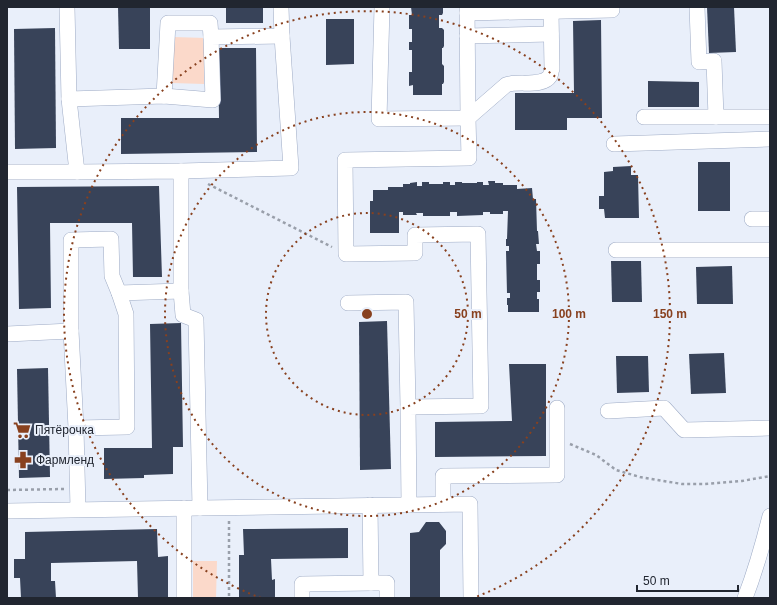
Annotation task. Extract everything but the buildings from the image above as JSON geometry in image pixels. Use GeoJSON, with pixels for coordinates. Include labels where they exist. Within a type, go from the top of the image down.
{"type":"FeatureCollection","features":[{"type":"Feature","properties":{"kind":"street"},"geometry":{"type":"LineString","coordinates":[[67,7],[69,99],[76,172]]}},
{"type":"Feature","properties":{"kind":"street"},"geometry":{"type":"LineString","coordinates":[[7,172],[181,171],[291,168],[281,7]]}},
{"type":"Feature","properties":{"kind":"street"},"geometry":{"type":"LineString","coordinates":[[382,7],[379,119],[468,118],[506,85],[512,83],[537,82],[545,80],[550,76],[552,69],[551,12]]}},
{"type":"Feature","properties":{"kind":"street"},"geometry":{"type":"LineString","coordinates":[[408,407],[481,406],[478,234],[415,235],[415,252],[346,254],[345,160],[469,158],[467,10],[536,9],[551,12],[612,10],[612,7]]}},
{"type":"Feature","properties":{"kind":"street"},"geometry":{"type":"LineString","coordinates":[[697,7],[699,62],[714,61],[716,117]]}},
{"type":"Feature","properties":{"kind":"street"},"geometry":{"type":"LineString","coordinates":[[69,99],[164,96],[213,100],[210,23],[168,23],[164,96]]}},
{"type":"Feature","properties":{"kind":"street"},"geometry":{"type":"LineString","coordinates":[[467,36],[551,34]]}},
{"type":"Feature","properties":{"kind":"street"},"geometry":{"type":"LineString","coordinates":[[211,37],[282,36]]}},
{"type":"Feature","properties":{"kind":"street"},"geometry":{"type":"LineString","coordinates":[[644,117],[770,117]]}},
{"type":"Feature","properties":{"kind":"street"},"geometry":{"type":"LineString","coordinates":[[614,144],[770,139]]}},
{"type":"Feature","properties":{"kind":"street"},"geometry":{"type":"LineString","coordinates":[[181,171],[181,292],[183,315],[196,320],[200,508]]}},
{"type":"Feature","properties":{"kind":"street"},"geometry":{"type":"LineString","coordinates":[[752,220],[770,219]]}},
{"type":"Feature","properties":{"kind":"street"},"geometry":{"type":"LineString","coordinates":[[76,428],[127,427],[126,314],[112,276],[111,240],[71,240],[71,331],[76,428],[78,510]]}},
{"type":"Feature","properties":{"kind":"street"},"geometry":{"type":"LineString","coordinates":[[616,250],[770,250]]}},
{"type":"Feature","properties":{"kind":"street"},"geometry":{"type":"LineString","coordinates":[[119,293],[181,292]]}},
{"type":"Feature","properties":{"kind":"street"},"geometry":{"type":"LineString","coordinates":[[348,303],[406,302],[409,505]]}},
{"type":"Feature","properties":{"kind":"street"},"geometry":{"type":"LineString","coordinates":[[7,334],[71,331]]}},
{"type":"Feature","properties":{"kind":"street"},"geometry":{"type":"LineString","coordinates":[[443,504],[443,476],[558,475],[558,408]]}},
{"type":"Feature","properties":{"kind":"street"},"geometry":{"type":"LineString","coordinates":[[608,411],[664,408],[684,430],[770,428]]}},
{"type":"Feature","properties":{"kind":"street"},"geometry":{"type":"LineString","coordinates":[[7,510],[470,504],[471,598]]}},
{"type":"Feature","properties":{"kind":"street"},"geometry":{"type":"LineString","coordinates":[[370,505],[371,584]]}},
{"type":"Feature","properties":{"kind":"street"},"geometry":{"type":"LineString","coordinates":[[184,508],[184,598]]}},
{"type":"Feature","properties":{"kind":"street"},"geometry":{"type":"LineString","coordinates":[[745,598],[770,516]]}},
{"type":"Feature","properties":{"kind":"street"},"geometry":{"type":"LineString","coordinates":[[302,598],[302,584],[387,584],[387,598]]}},
{"type":"Feature","properties":{"kind":"path"},"geometry":{"type":"LineString","coordinates":[[201,181],[346,254]]}},
{"type":"Feature","properties":{"kind":"path"},"geometry":{"type":"LineString","coordinates":[[558,439],[596,455],[616,470],[640,477],[682,484],[704,484],[742,481],[770,476]]}},
{"type":"Feature","properties":{"kind":"path"},"geometry":{"type":"LineString","coordinates":[[7,490],[78,489]]}},
{"type":"Feature","properties":{"kind":"path"},"geometry":{"type":"LineString","coordinates":[[229,521],[229,598]]}},
{"type":"Feature","properties":{"kind":"shaded area"},"geometry":{"type":"Polygon","coordinates":[[[173,37],[206,38],[204,84],[172,83],[173,37]]]}},
{"type":"Feature","properties":{"kind":"shaded area"},"geometry":{"type":"Polygon","coordinates":[[[193,561],[217,561],[216,598],[193,598],[193,561]]]}},
{"type":"Feature","properties":{"kind":"place","name":"Пятёрочка"},"geometry":{"type":"Point","coordinates":[22,430]}},
{"type":"Feature","properties":{"kind":"place","name":"Фармленд"},"geometry":{"type":"Point","coordinates":[23,460]}}]}
